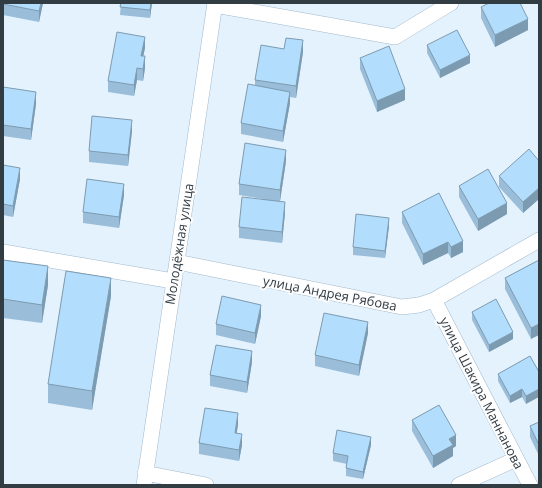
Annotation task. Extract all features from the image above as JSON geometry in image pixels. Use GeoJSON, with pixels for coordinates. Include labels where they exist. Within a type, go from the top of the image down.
{"type":"FeatureCollection","features":[{"type":"Feature","properties":{"kind":"street"},"geometry":{"type":"LineString","coordinates":[[215,4],[395,37],[451,3]]}},
{"type":"Feature","properties":{"kind":"street","name":"Молодёжная улица"},"geometry":{"type":"LineString","coordinates":[[145,479],[173,280],[177,262],[215,4]]}},
{"type":"Feature","properties":{"kind":"street","name":"улица Андрея Рябова"},"geometry":{"type":"LineString","coordinates":[[177,262],[402,307],[419,305],[434,300],[539,240]]}},
{"type":"Feature","properties":{"kind":"street"},"geometry":{"type":"LineString","coordinates":[[3,252],[173,280]]}},
{"type":"Feature","properties":{"kind":"street","name":"улица Шакира Маннанова"},"geometry":{"type":"LineString","coordinates":[[434,300],[530,485]]}},
{"type":"Feature","properties":{"kind":"street"},"geometry":{"type":"LineString","coordinates":[[459,485],[516,459]]}},
{"type":"Feature","properties":{"kind":"street"},"geometry":{"type":"LineString","coordinates":[[145,479],[206,485]]}},
{"type":"Feature","properties":{"kind":"building"},"geometry":{"type":"Polygon","coordinates":[[[3,3],[41,3],[39,11],[3,3]]]}},
{"type":"Feature","properties":{"kind":"building"},"geometry":{"type":"Polygon","coordinates":[[[121,3],[151,3],[150,10],[120,7],[121,3]]]}},
{"type":"Feature","properties":{"kind":"building"},"geometry":{"type":"Polygon","coordinates":[[[489,3],[520,3],[528,19],[495,35],[481,7],[489,3]]]}},
{"type":"Feature","properties":{"kind":"building"},"geometry":{"type":"Polygon","coordinates":[[[457,30],[470,55],[440,70],[427,45],[457,30]]]}},
{"type":"Feature","properties":{"kind":"building"},"geometry":{"type":"Polygon","coordinates":[[[117,32],[145,37],[141,56],[145,56],[143,69],[137,68],[134,85],[108,81],[117,32]]]}},
{"type":"Feature","properties":{"kind":"building"},"geometry":{"type":"Polygon","coordinates":[[[286,38],[303,40],[296,86],[255,80],[261,45],[284,49],[286,38]]]}},
{"type":"Feature","properties":{"kind":"building"},"geometry":{"type":"Polygon","coordinates":[[[389,46],[405,89],[377,101],[360,58],[389,46]]]}},
{"type":"Feature","properties":{"kind":"building"},"geometry":{"type":"Polygon","coordinates":[[[248,84],[290,92],[283,131],[241,123],[248,84]]]}},
{"type":"Feature","properties":{"kind":"building"},"geometry":{"type":"Polygon","coordinates":[[[3,87],[36,92],[31,129],[3,125],[3,87]]]}},
{"type":"Feature","properties":{"kind":"building"},"geometry":{"type":"Polygon","coordinates":[[[92,116],[132,120],[128,155],[89,151],[92,116]]]}},
{"type":"Feature","properties":{"kind":"building"},"geometry":{"type":"Polygon","coordinates":[[[245,143],[286,150],[280,190],[239,184],[245,143]]]}},
{"type":"Feature","properties":{"kind":"building"},"geometry":{"type":"Polygon","coordinates":[[[529,149],[539,161],[539,188],[523,202],[499,176],[529,149]]]}},
{"type":"Feature","properties":{"kind":"building"},"geometry":{"type":"Polygon","coordinates":[[[3,165],[20,168],[13,206],[3,204],[3,165]]]}},
{"type":"Feature","properties":{"kind":"building"},"geometry":{"type":"Polygon","coordinates":[[[488,169],[507,203],[478,219],[459,186],[488,169]]]}},
{"type":"Feature","properties":{"kind":"building"},"geometry":{"type":"Polygon","coordinates":[[[87,179],[124,184],[119,217],[83,212],[87,179]]]}},
{"type":"Feature","properties":{"kind":"building"},"geometry":{"type":"Polygon","coordinates":[[[439,193],[463,241],[451,247],[448,242],[423,254],[402,212],[439,193]]]}},
{"type":"Feature","properties":{"kind":"building"},"geometry":{"type":"Polygon","coordinates":[[[242,197],[285,202],[282,232],[239,227],[242,197]]]}},
{"type":"Feature","properties":{"kind":"building"},"geometry":{"type":"Polygon","coordinates":[[[356,214],[389,218],[385,251],[353,247],[356,214]]]}},
{"type":"Feature","properties":{"kind":"building"},"geometry":{"type":"Polygon","coordinates":[[[3,260],[48,266],[42,305],[3,299],[3,260]]]}},
{"type":"Feature","properties":{"kind":"building"},"geometry":{"type":"Polygon","coordinates":[[[539,260],[539,324],[531,328],[505,278],[539,260]]]}},
{"type":"Feature","properties":{"kind":"building"},"geometry":{"type":"Polygon","coordinates":[[[66,271],[111,278],[92,391],[48,384],[66,271]]]}},
{"type":"Feature","properties":{"kind":"building"},"geometry":{"type":"Polygon","coordinates":[[[222,296],[261,305],[255,333],[216,324],[222,296]]]}},
{"type":"Feature","properties":{"kind":"building"},"geometry":{"type":"Polygon","coordinates":[[[496,299],[513,332],[489,345],[472,312],[496,299]]]}},
{"type":"Feature","properties":{"kind":"building"},"geometry":{"type":"Polygon","coordinates":[[[324,313],[368,322],[359,365],[315,355],[324,313]]]}},
{"type":"Feature","properties":{"kind":"building"},"geometry":{"type":"Polygon","coordinates":[[[216,345],[252,351],[247,382],[210,375],[216,345]]]}},
{"type":"Feature","properties":{"kind":"building"},"geometry":{"type":"Polygon","coordinates":[[[530,356],[539,372],[539,389],[526,396],[522,389],[510,396],[498,374],[530,356]]]}},
{"type":"Feature","properties":{"kind":"building"},"geometry":{"type":"Polygon","coordinates":[[[439,405],[456,435],[449,439],[453,445],[433,456],[412,420],[439,405]]]}},
{"type":"Feature","properties":{"kind":"building"},"geometry":{"type":"Polygon","coordinates":[[[205,408],[238,413],[235,433],[242,434],[239,450],[199,443],[205,408]]]}},
{"type":"Feature","properties":{"kind":"building"},"geometry":{"type":"Polygon","coordinates":[[[539,422],[539,445],[530,426],[539,422]]]}},
{"type":"Feature","properties":{"kind":"building"},"geometry":{"type":"Polygon","coordinates":[[[337,430],[371,437],[363,472],[346,468],[348,456],[333,453],[337,430]]]}}]}
